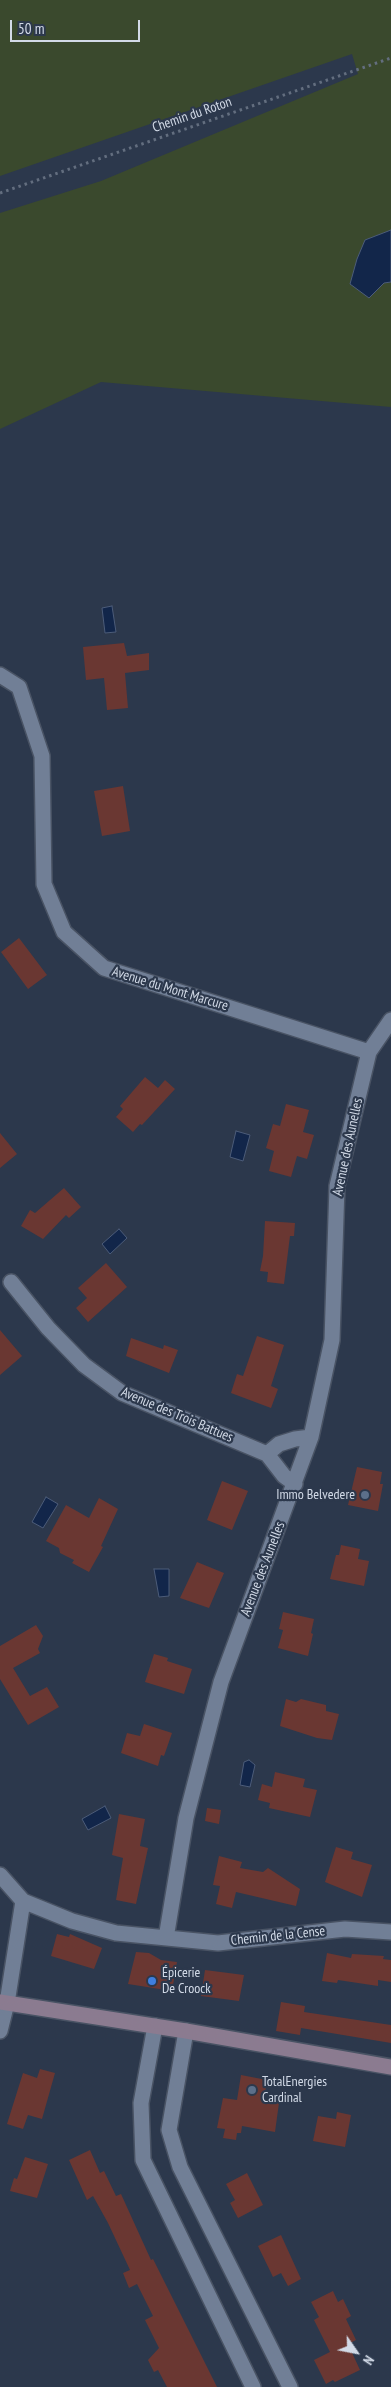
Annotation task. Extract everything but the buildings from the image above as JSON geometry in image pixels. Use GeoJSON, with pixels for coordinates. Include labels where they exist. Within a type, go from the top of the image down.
{"type":"FeatureCollection","features":[{"type":"Feature","properties":{"kind":"main road"},"geometry":{"type":"LineString","coordinates":[[4,2002],[186,2031],[391,2067]]}},
{"type":"Feature","properties":{"kind":"street","name":"Avenue du Mont Marcure"},"geometry":{"type":"LineString","coordinates":[[0,675],[19,687],[42,756],[44,884],[64,932],[104,968],[369,1052]]}},
{"type":"Feature","properties":{"kind":"street"},"geometry":{"type":"LineString","coordinates":[[369,1052],[391,1020]]}},
{"type":"Feature","properties":{"kind":"street","name":"Avenue des Aunelles"},"geometry":{"type":"LineString","coordinates":[[166,1938],[186,1818],[221,1682],[311,1437],[332,1340],[337,1186],[369,1052]]}},
{"type":"Feature","properties":{"kind":"street","name":"Avenue des Trois Battues"},"geometry":{"type":"LineString","coordinates":[[11,1282],[48,1328],[84,1366],[122,1393],[267,1454],[284,1476],[295,1484]]}},
{"type":"Feature","properties":{"kind":"street"},"geometry":{"type":"LineString","coordinates":[[267,1454],[279,1444],[295,1438],[311,1437]]}},
{"type":"Feature","properties":{"kind":"street"},"geometry":{"type":"LineString","coordinates":[[0,1875],[23,1900],[0,2031]]}},
{"type":"Feature","properties":{"kind":"street","name":"Chemin de la Cense"},"geometry":{"type":"LineString","coordinates":[[23,1900],[72,1921],[116,1933],[218,1943],[345,1929],[391,1932]]}},
{"type":"Feature","properties":{"kind":"street"},"geometry":{"type":"LineString","coordinates":[[155,2026],[141,2102],[143,2160],[253,2387]]}},
{"type":"Feature","properties":{"kind":"street"},"geometry":{"type":"LineString","coordinates":[[186,2031],[169,2130],[180,2167],[290,2387]]}},
{"type":"Feature","properties":{"kind":"path","name":"Chemin du Roton"},"geometry":{"type":"LineString","coordinates":[[0,193],[391,58]]}},
{"type":"Feature","properties":{"kind":"green space"},"geometry":{"type":"Polygon","coordinates":[[[0,0],[391,0],[391,407],[101,382],[0,429],[0,213],[101,181],[358,74],[352,54],[0,176],[0,0]]]}},
{"type":"Feature","properties":{"kind":"water"},"geometry":{"type":"Polygon","coordinates":[[[391,230],[391,282],[384,283],[369,298],[350,284],[357,259],[365,240],[391,230]]]}},
{"type":"Feature","properties":{"kind":"water"},"geometry":{"type":"Polygon","coordinates":[[[112,606],[116,632],[105,633],[102,608],[112,606]]]}},
{"type":"Feature","properties":{"kind":"water"},"geometry":{"type":"Polygon","coordinates":[[[236,1131],[250,1135],[243,1161],[230,1157],[236,1131]]]}},
{"type":"Feature","properties":{"kind":"water"},"geometry":{"type":"Polygon","coordinates":[[[119,1229],[127,1238],[110,1254],[102,1244],[119,1229]]]}},
{"type":"Feature","properties":{"kind":"water"},"geometry":{"type":"Polygon","coordinates":[[[46,1497],[58,1504],[43,1528],[32,1522],[46,1497]]]}},
{"type":"Feature","properties":{"kind":"water"},"geometry":{"type":"Polygon","coordinates":[[[154,1569],[169,1569],[169,1596],[159,1597],[154,1569]]]}},
{"type":"Feature","properties":{"kind":"water"},"geometry":{"type":"Polygon","coordinates":[[[249,1760],[255,1765],[250,1787],[240,1785],[244,1762],[249,1760]]]}},
{"type":"Feature","properties":{"kind":"water"},"geometry":{"type":"Polygon","coordinates":[[[105,1806],[111,1818],[88,1830],[82,1819],[105,1806]]]}},
{"type":"Feature","properties":{"kind":"place","name":"Immo Belvedere"},"geometry":{"type":"Point","coordinates":[365,1495]}},
{"type":"Feature","properties":{"kind":"place","name":"Épicerie De Croock"},"geometry":{"type":"Point","coordinates":[152,1981]}},
{"type":"Feature","properties":{"kind":"place","name":"TotalEnergies Cardinal"},"geometry":{"type":"Point","coordinates":[252,2090]}}]}
